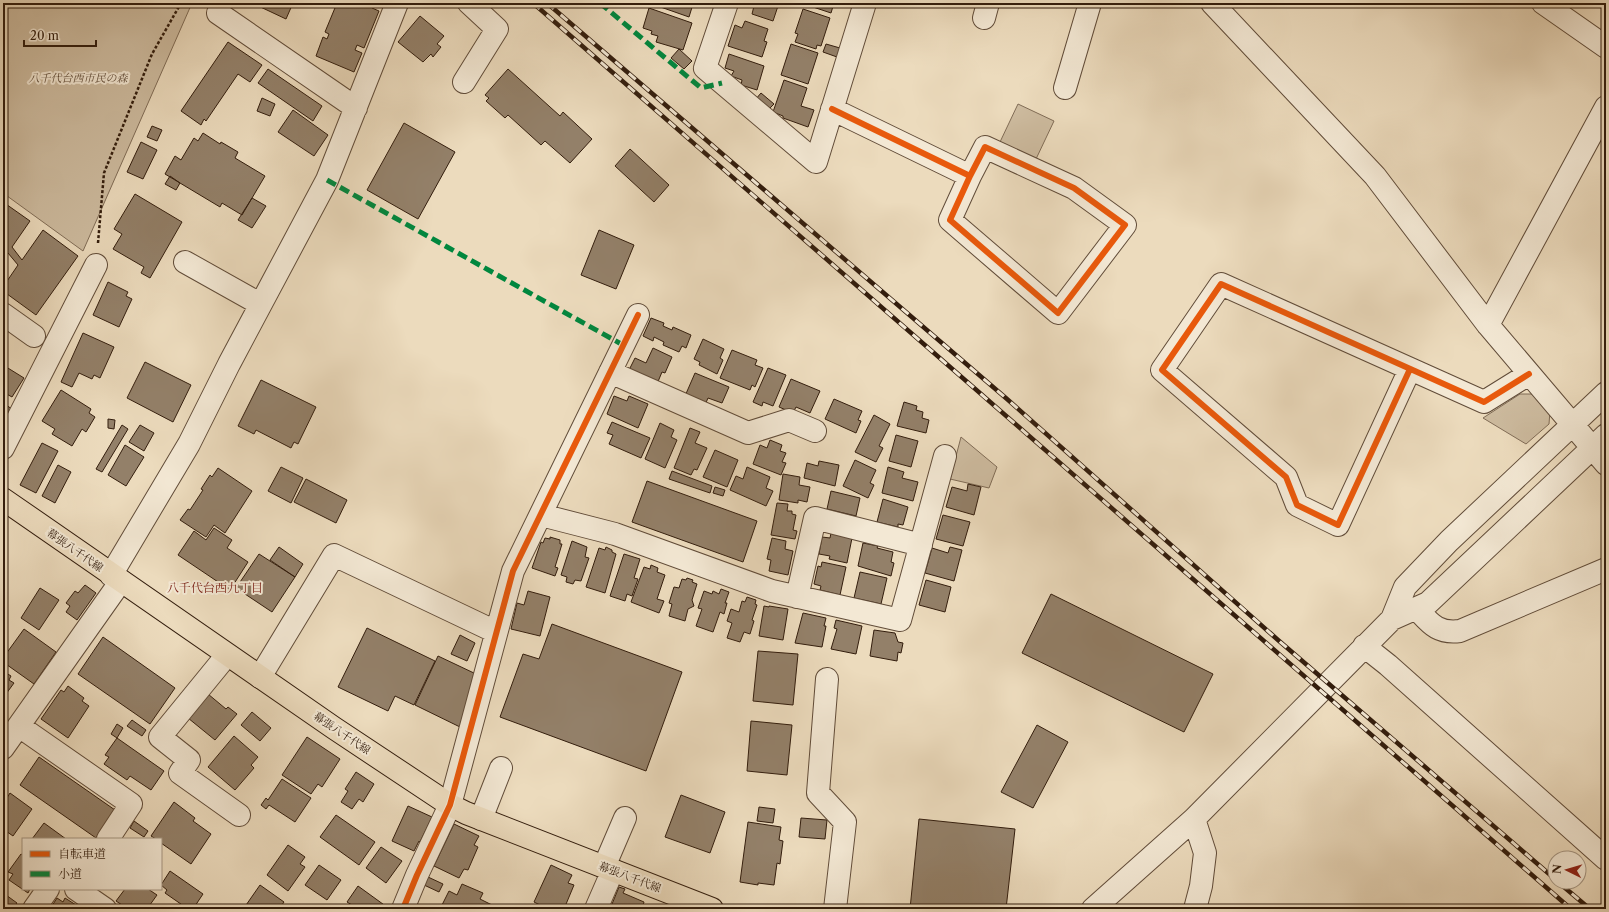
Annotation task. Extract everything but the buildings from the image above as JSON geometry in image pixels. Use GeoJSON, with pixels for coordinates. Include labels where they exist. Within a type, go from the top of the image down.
{"type":"FeatureCollection","features":[{"type":"Feature","properties":{"kind":"main road","name":"幕張八千代線"},"geometry":{"type":"LineString","coordinates":[[3,499],[260,677],[450,805],[481,819],[712,909]]}},
{"type":"Feature","properties":{"kind":"street"},"geometry":{"type":"LineString","coordinates":[[3,748],[116,578],[189,444],[260,304],[327,180],[397,3]]}},
{"type":"Feature","properties":{"kind":"street"},"geometry":{"type":"LineString","coordinates":[[464,82],[497,29],[469,3]]}},
{"type":"Feature","properties":{"kind":"street"},"geometry":{"type":"LineString","coordinates":[[727,3],[705,68],[816,162],[865,3]]}},
{"type":"Feature","properties":{"kind":"street"},"geometry":{"type":"LineString","coordinates":[[1064,88],[1090,3]]}},
{"type":"Feature","properties":{"kind":"street"},"geometry":{"type":"LineString","coordinates":[[1093,909],[1194,819],[1392,619],[1428,603],[1602,449],[1573,425],[1488,325],[1375,176],[1212,3]]}},
{"type":"Feature","properties":{"kind":"street"},"geometry":{"type":"LineString","coordinates":[[1543,3],[1606,47]]}},
{"type":"Feature","properties":{"kind":"street"},"geometry":{"type":"LineString","coordinates":[[218,13],[356,108]]}},
{"type":"Feature","properties":{"kind":"street"},"geometry":{"type":"LineString","coordinates":[[1488,325],[1606,107]]}},
{"type":"Feature","properties":{"kind":"street"},"geometry":{"type":"LineString","coordinates":[[832,109],[970,176]]}},
{"type":"Feature","properties":{"kind":"street"},"geometry":{"type":"LineString","coordinates":[[985,147],[1074,188],[1125,225],[1058,313],[950,220],[970,176],[985,147]]}},
{"type":"Feature","properties":{"kind":"street"},"geometry":{"type":"LineString","coordinates":[[185,262],[260,304]]}},
{"type":"Feature","properties":{"kind":"street"},"geometry":{"type":"LineString","coordinates":[[3,448],[96,265]]}},
{"type":"Feature","properties":{"kind":"street"},"geometry":{"type":"LineString","coordinates":[[1410,369],[1338,525],[1297,505],[1286,477],[1162,370],[1221,284],[1484,402],[1529,374]]}},
{"type":"Feature","properties":{"kind":"street"},"geometry":{"type":"LineString","coordinates":[[3,314],[34,336]]}},
{"type":"Feature","properties":{"kind":"street"},"geometry":{"type":"LineString","coordinates":[[403,909],[417,874],[450,805],[512,571],[541,515],[638,315]]}},
{"type":"Feature","properties":{"kind":"street"},"geometry":{"type":"LineString","coordinates":[[610,372],[748,433],[789,420],[815,431]]}},
{"type":"Feature","properties":{"kind":"street"},"geometry":{"type":"LineString","coordinates":[[1392,619],[1406,587],[1449,541],[1606,394]]}},
{"type":"Feature","properties":{"kind":"street"},"geometry":{"type":"LineString","coordinates":[[541,515],[615,534],[772,591],[900,620],[945,456]]}},
{"type":"Feature","properties":{"kind":"street"},"geometry":{"type":"LineString","coordinates":[[797,597],[815,518],[920,546]]}},
{"type":"Feature","properties":{"kind":"street"},"geometry":{"type":"LineString","coordinates":[[260,677],[334,555],[496,632]]}},
{"type":"Feature","properties":{"kind":"street"},"geometry":{"type":"LineString","coordinates":[[1416,608],[1434,627],[1446,631],[1460,631],[1606,569]]}},
{"type":"Feature","properties":{"kind":"street"},"geometry":{"type":"LineString","coordinates":[[1364,646],[1606,859]]}},
{"type":"Feature","properties":{"kind":"street"},"geometry":{"type":"LineString","coordinates":[[227,654],[160,737],[189,760],[180,774],[239,815]]}},
{"type":"Feature","properties":{"kind":"street"},"geometry":{"type":"LineString","coordinates":[[827,679],[818,793],[845,822],[835,909]]}},
{"type":"Feature","properties":{"kind":"street"},"geometry":{"type":"LineString","coordinates":[[19,726],[131,804],[109,838]]}},
{"type":"Feature","properties":{"kind":"street"},"geometry":{"type":"LineString","coordinates":[[481,819],[501,768]]}},
{"type":"Feature","properties":{"kind":"street"},"geometry":{"type":"LineString","coordinates":[[596,909],[625,818]]}},
{"type":"Feature","properties":{"kind":"street"},"geometry":{"type":"LineString","coordinates":[[1194,819],[1205,853],[1201,886],[1195,909]]}},
{"type":"Feature","properties":{"kind":"street"},"geometry":{"type":"LineString","coordinates":[[34,909],[47,890]]}},
{"type":"Feature","properties":{"kind":"street"},"geometry":{"type":"LineString","coordinates":[[77,890],[105,909]]}},
{"type":"Feature","properties":{"kind":"path"},"geometry":{"type":"LineString","coordinates":[[96,265],[104,173],[152,54],[181,3]]}},
{"type":"Feature","properties":{"kind":"green space","name":"八千代台西市民の森"},"geometry":{"type":"Polygon","coordinates":[[[3,3],[192,3],[83,251],[3,193],[3,3]]]}},
{"type":"Feature","properties":{"kind":"green space"},"geometry":{"type":"Polygon","coordinates":[[[1018,104],[1054,121],[1036,159],[1000,142],[1018,104]]]}},
{"type":"Feature","properties":{"kind":"green space"},"geometry":{"type":"Polygon","coordinates":[[[1520,394],[1532,394],[1550,411],[1549,424],[1526,444],[1483,418],[1520,394]]]}},
{"type":"Feature","properties":{"kind":"green space"},"geometry":{"type":"Polygon","coordinates":[[[961,437],[997,467],[989,488],[950,479],[961,437]]]}},
{"type":"Feature","properties":{"kind":"railway"},"geometry":{"type":"LineString","coordinates":[[533,3],[1571,909]]}},
{"type":"Feature","properties":{"kind":"railway"},"geometry":{"type":"LineString","coordinates":[[547,3],[1007,399],[1278,640],[1547,872]]}},
{"type":"Feature","properties":{"kind":"railway"},"geometry":{"type":"LineString","coordinates":[[1567,890],[1590,909]]}},
{"type":"Feature","properties":{"kind":"marked path"},"geometry":{"type":"LineString","coordinates":[[600,3],[701,88],[722,83]]}},
{"type":"Feature","properties":{"kind":"marked path"},"geometry":{"type":"LineString","coordinates":[[327,180],[623,345]]}},
{"type":"Feature","properties":{"kind":"cycle path"},"geometry":{"type":"LineString","coordinates":[[832,109],[970,176],[950,220],[1058,313],[1125,225],[1074,188],[985,147],[970,176]]}},
{"type":"Feature","properties":{"kind":"cycle path"},"geometry":{"type":"LineString","coordinates":[[1410,369],[1338,525],[1297,505],[1286,477],[1162,370],[1221,284],[1484,402],[1529,374]]}},
{"type":"Feature","properties":{"kind":"cycle path"},"geometry":{"type":"LineString","coordinates":[[403,909],[417,875],[450,805],[513,571],[638,315]]}},
{"type":"Feature","properties":{"kind":"district","name":"八千代台西九丁目"},"geometry":{"type":"Point","coordinates":[215,587]}}]}
